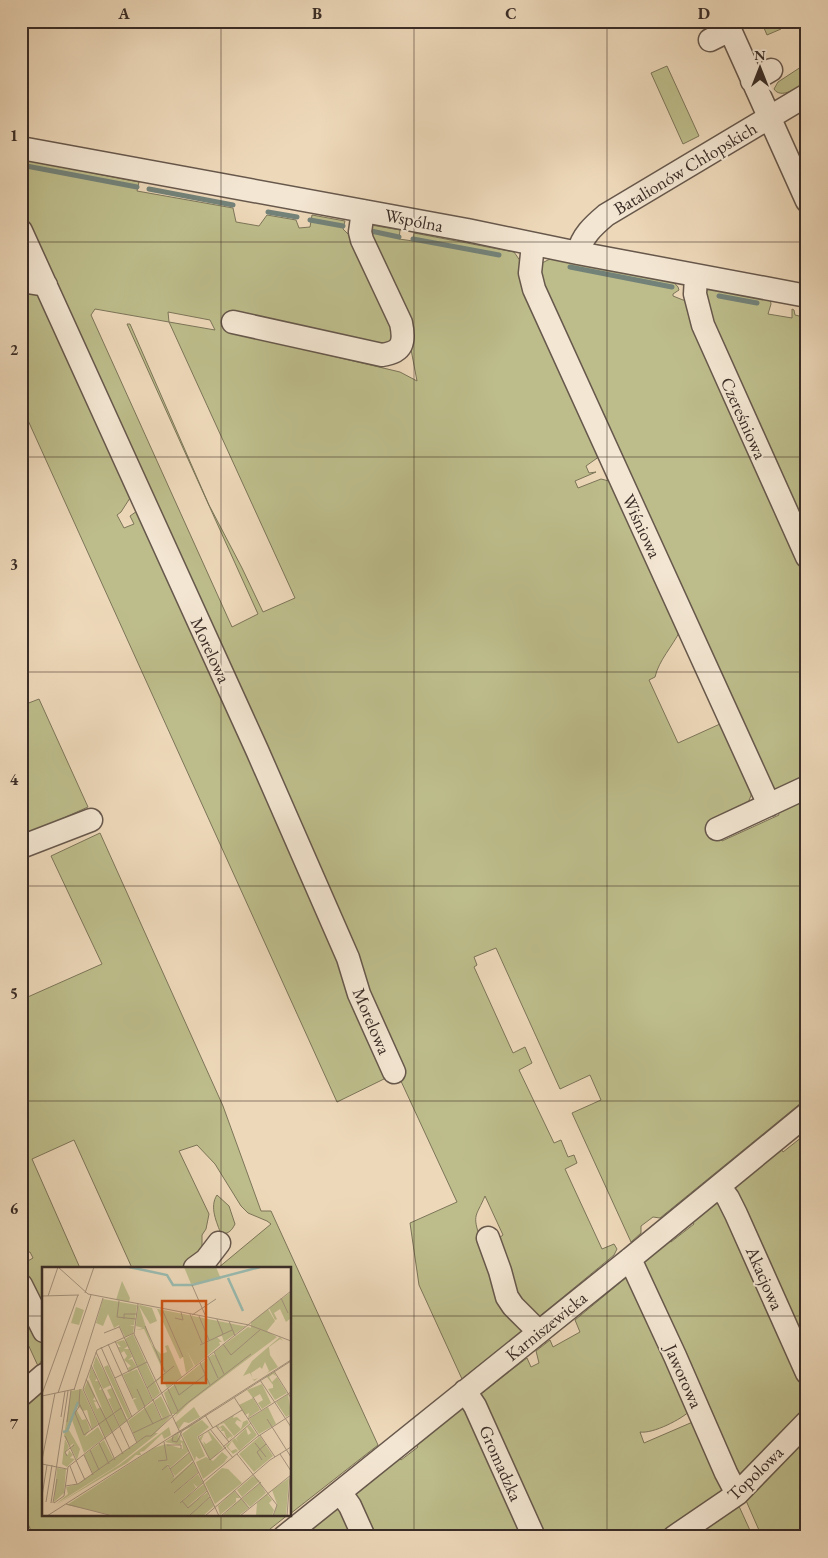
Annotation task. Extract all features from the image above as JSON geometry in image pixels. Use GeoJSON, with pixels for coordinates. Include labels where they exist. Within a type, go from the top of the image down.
{"type":"FeatureCollection","features":[{"type":"Feature","properties":{"kind":"street"},"geometry":{"type":"LineString","coordinates":[[710,40],[728,26],[762,76],[769,118],[807,201]]}},
{"type":"Feature","properties":{"kind":"street","name":"Batalionów Chłopskich"},"geometry":{"type":"LineString","coordinates":[[578,253],[581,241],[587,232],[606,215],[807,96]]}},
{"type":"Feature","properties":{"kind":"street","name":"Wspólna"},"geometry":{"type":"LineString","coordinates":[[21,148],[467,230],[696,276],[807,296]]}},
{"type":"Feature","properties":{"kind":"street"},"geometry":{"type":"LineString","coordinates":[[233,322],[382,355],[392,354],[397,350],[401,346],[404,336],[401,323],[362,240],[360,232],[363,211]]}},
{"type":"Feature","properties":{"kind":"street","name":"Morelowa"},"geometry":{"type":"LineString","coordinates":[[21,230],[256,750],[348,958],[359,994],[394,1072]]}},
{"type":"Feature","properties":{"kind":"street","name":"Wiśniowa"},"geometry":{"type":"LineString","coordinates":[[533,244],[530,273],[534,289],[769,805]]}},
{"type":"Feature","properties":{"kind":"street","name":"Czereśniowa"},"geometry":{"type":"LineString","coordinates":[[696,276],[695,294],[703,325],[807,557]]}},
{"type":"Feature","properties":{"kind":"street"},"geometry":{"type":"LineString","coordinates":[[21,281],[46,285]]}},
{"type":"Feature","properties":{"kind":"street"},"geometry":{"type":"LineString","coordinates":[[716,829],[807,788]]}},
{"type":"Feature","properties":{"kind":"street"},"geometry":{"type":"LineString","coordinates":[[21,847],[91,820]]}},
{"type":"Feature","properties":{"kind":"street","name":"Karniszewicka"},"geometry":{"type":"LineString","coordinates":[[284,1537],[807,1114]]}},
{"type":"Feature","properties":{"kind":"street","name":"Akacjowa"},"geometry":{"type":"LineString","coordinates":[[719,1186],[736,1214],[807,1373]]}},
{"type":"Feature","properties":{"kind":"street"},"geometry":{"type":"LineString","coordinates":[[488,1238],[507,1297],[538,1333]]}},
{"type":"Feature","properties":{"kind":"street"},"geometry":{"type":"LineString","coordinates":[[196,1267],[206,1260],[219,1243]]}},
{"type":"Feature","properties":{"kind":"street","name":"Jaworowa"},"geometry":{"type":"LineString","coordinates":[[630,1259],[726,1473],[738,1494]]}},
{"type":"Feature","properties":{"kind":"street"},"geometry":{"type":"LineString","coordinates":[[21,1285],[42,1327]]}},
{"type":"Feature","properties":{"kind":"street"},"geometry":{"type":"LineString","coordinates":[[21,1395],[42,1377]]}},
{"type":"Feature","properties":{"kind":"street","name":"Gromadzka"},"geometry":{"type":"LineString","coordinates":[[465,1392],[475,1406],[534,1537]]}},
{"type":"Feature","properties":{"kind":"street","name":"Topolowa"},"geometry":{"type":"LineString","coordinates":[[674,1537],[738,1494],[807,1422]]}},
{"type":"Feature","properties":{"kind":"street"},"geometry":{"type":"LineString","coordinates":[[340,1492],[350,1506],[364,1537]]}},
{"type":"Feature","properties":{"kind":"green space"},"geometry":{"type":"Polygon","coordinates":[[[761,21],[777,21],[781,29],[767,35],[761,21]]]}},
{"type":"Feature","properties":{"kind":"green space"},"geometry":{"type":"Polygon","coordinates":[[[807,63],[807,82],[785,93],[777,92],[774,89],[778,82],[807,63]]]}},
{"type":"Feature","properties":{"kind":"green space"},"geometry":{"type":"Polygon","coordinates":[[[667,66],[699,136],[683,144],[651,73],[667,66]]]}},
{"type":"Feature","properties":{"kind":"green space"},"geometry":{"type":"Polygon","coordinates":[[[21,159],[139,182],[137,191],[233,208],[236,222],[259,226],[267,215],[296,220],[299,228],[310,227],[312,215],[345,221],[343,229],[348,234],[349,229],[396,325],[390,341],[378,345],[286,345],[400,372],[417,381],[406,323],[368,238],[371,225],[400,230],[399,239],[413,241],[414,233],[514,252],[521,262],[530,306],[593,446],[600,456],[586,466],[589,473],[596,472],[575,481],[578,488],[601,479],[609,481],[680,631],[663,659],[655,677],[649,680],[678,743],[720,724],[752,793],[748,803],[713,819],[722,841],[779,815],[777,809],[807,795],[807,1098],[660,1218],[653,1217],[641,1226],[641,1233],[631,1242],[572,1113],[601,1100],[590,1075],[560,1089],[496,948],[474,957],[477,965],[474,967],[513,1053],[525,1047],[532,1063],[519,1070],[554,1143],[561,1140],[568,1157],[574,1155],[577,1163],[565,1169],[602,1249],[614,1244],[617,1249],[614,1255],[535,1320],[521,1307],[499,1238],[503,1235],[485,1196],[476,1216],[480,1238],[526,1328],[462,1379],[419,1285],[410,1223],[457,1202],[400,1079],[21,220],[21,159]],[[95,309],[91,315],[232,627],[258,614],[127,324],[130,324],[209,505],[263,612],[295,598],[169,322],[95,309]],[[168,312],[169,322],[215,330],[210,320],[168,312]]]}},
{"type":"Feature","properties":{"kind":"green space"},"geometry":{"type":"Polygon","coordinates":[[[550,259],[670,278],[679,290],[673,296],[690,301],[709,362],[807,577],[807,782],[775,793],[552,306],[538,265],[550,259]]]}},
{"type":"Feature","properties":{"kind":"green space"},"geometry":{"type":"Polygon","coordinates":[[[710,287],[770,298],[771,304],[768,314],[792,318],[792,309],[795,315],[807,318],[807,540],[726,366],[705,293],[710,287]]]}},
{"type":"Feature","properties":{"kind":"green space"},"geometry":{"type":"Polygon","coordinates":[[[21,288],[40,292],[130,498],[117,515],[124,528],[134,524],[130,516],[137,511],[214,669],[386,1078],[337,1102],[21,405],[21,288]]]}},
{"type":"Feature","properties":{"kind":"green space"},"geometry":{"type":"Polygon","coordinates":[[[39,699],[88,807],[21,837],[21,706],[39,699]]]}},
{"type":"Feature","properties":{"kind":"green space"},"geometry":{"type":"Polygon","coordinates":[[[100,833],[223,1106],[261,1211],[271,1211],[378,1445],[291,1513],[291,1267],[219,1267],[271,1224],[248,1213],[241,1206],[215,1164],[197,1145],[179,1151],[209,1214],[206,1229],[202,1235],[202,1254],[187,1267],[132,1267],[74,1140],[32,1159],[80,1267],[42,1267],[42,1310],[26,1275],[26,1262],[33,1258],[30,1252],[21,1253],[21,1000],[102,964],[51,856],[100,833]]]}},
{"type":"Feature","properties":{"kind":"green space"},"geometry":{"type":"Polygon","coordinates":[[[807,1133],[807,1352],[732,1187],[780,1147],[783,1152],[807,1133]]]}},
{"type":"Feature","properties":{"kind":"green space"},"geometry":{"type":"Polygon","coordinates":[[[217,1195],[229,1206],[235,1224],[230,1231],[224,1234],[221,1234],[214,1215],[217,1195]]]}},
{"type":"Feature","properties":{"kind":"green space"},"geometry":{"type":"Polygon","coordinates":[[[720,1200],[807,1395],[807,1415],[738,1478],[640,1263],[667,1239],[671,1242],[694,1224],[691,1219],[714,1201],[720,1200]]]}},
{"type":"Feature","properties":{"kind":"green space"},"geometry":{"type":"Polygon","coordinates":[[[627,1277],[691,1410],[667,1425],[652,1431],[640,1432],[644,1443],[695,1421],[731,1490],[660,1535],[660,1537],[543,1537],[479,1395],[527,1358],[531,1367],[539,1363],[536,1351],[550,1340],[553,1347],[580,1332],[575,1320],[627,1277]]]}},
{"type":"Feature","properties":{"kind":"green space"},"geometry":{"type":"Polygon","coordinates":[[[21,1303],[42,1343],[42,1359],[38,1366],[21,1329],[21,1303]]]}},
{"type":"Feature","properties":{"kind":"green space"},"geometry":{"type":"Polygon","coordinates":[[[42,1391],[42,1516],[286,1516],[260,1537],[34,1537],[21,1509],[21,1408],[42,1391]]]}},
{"type":"Feature","properties":{"kind":"green space"},"geometry":{"type":"Polygon","coordinates":[[[462,1408],[466,1408],[528,1537],[373,1537],[355,1495],[381,1474],[397,1455],[401,1460],[418,1447],[414,1442],[462,1408]]]}},
{"type":"Feature","properties":{"kind":"green space"},"geometry":{"type":"Polygon","coordinates":[[[807,1428],[807,1537],[762,1537],[744,1496],[807,1428]]]}},
{"type":"Feature","properties":{"kind":"green space"},"geometry":{"type":"Polygon","coordinates":[[[738,1504],[753,1537],[682,1537],[738,1504]]]}},
{"type":"Feature","properties":{"kind":"green space"},"geometry":{"type":"Polygon","coordinates":[[[338,1506],[357,1537],[306,1537],[306,1532],[338,1506]]]}},
{"type":"Feature","properties":{"kind":"waterway"},"geometry":{"type":"LineString","coordinates":[[21,165],[137,187]]}},
{"type":"Feature","properties":{"kind":"waterway"},"geometry":{"type":"LineString","coordinates":[[149,189],[233,205]]}},
{"type":"Feature","properties":{"kind":"waterway"},"geometry":{"type":"LineString","coordinates":[[268,212],[297,217]]}},
{"type":"Feature","properties":{"kind":"waterway"},"geometry":{"type":"LineString","coordinates":[[310,220],[343,226]]}},
{"type":"Feature","properties":{"kind":"waterway"},"geometry":{"type":"LineString","coordinates":[[371,231],[399,237]]}},
{"type":"Feature","properties":{"kind":"waterway"},"geometry":{"type":"LineString","coordinates":[[413,239],[499,255]]}},
{"type":"Feature","properties":{"kind":"waterway"},"geometry":{"type":"LineString","coordinates":[[570,267],[672,287]]}},
{"type":"Feature","properties":{"kind":"waterway"},"geometry":{"type":"LineString","coordinates":[[719,296],[757,303]]}}]}
